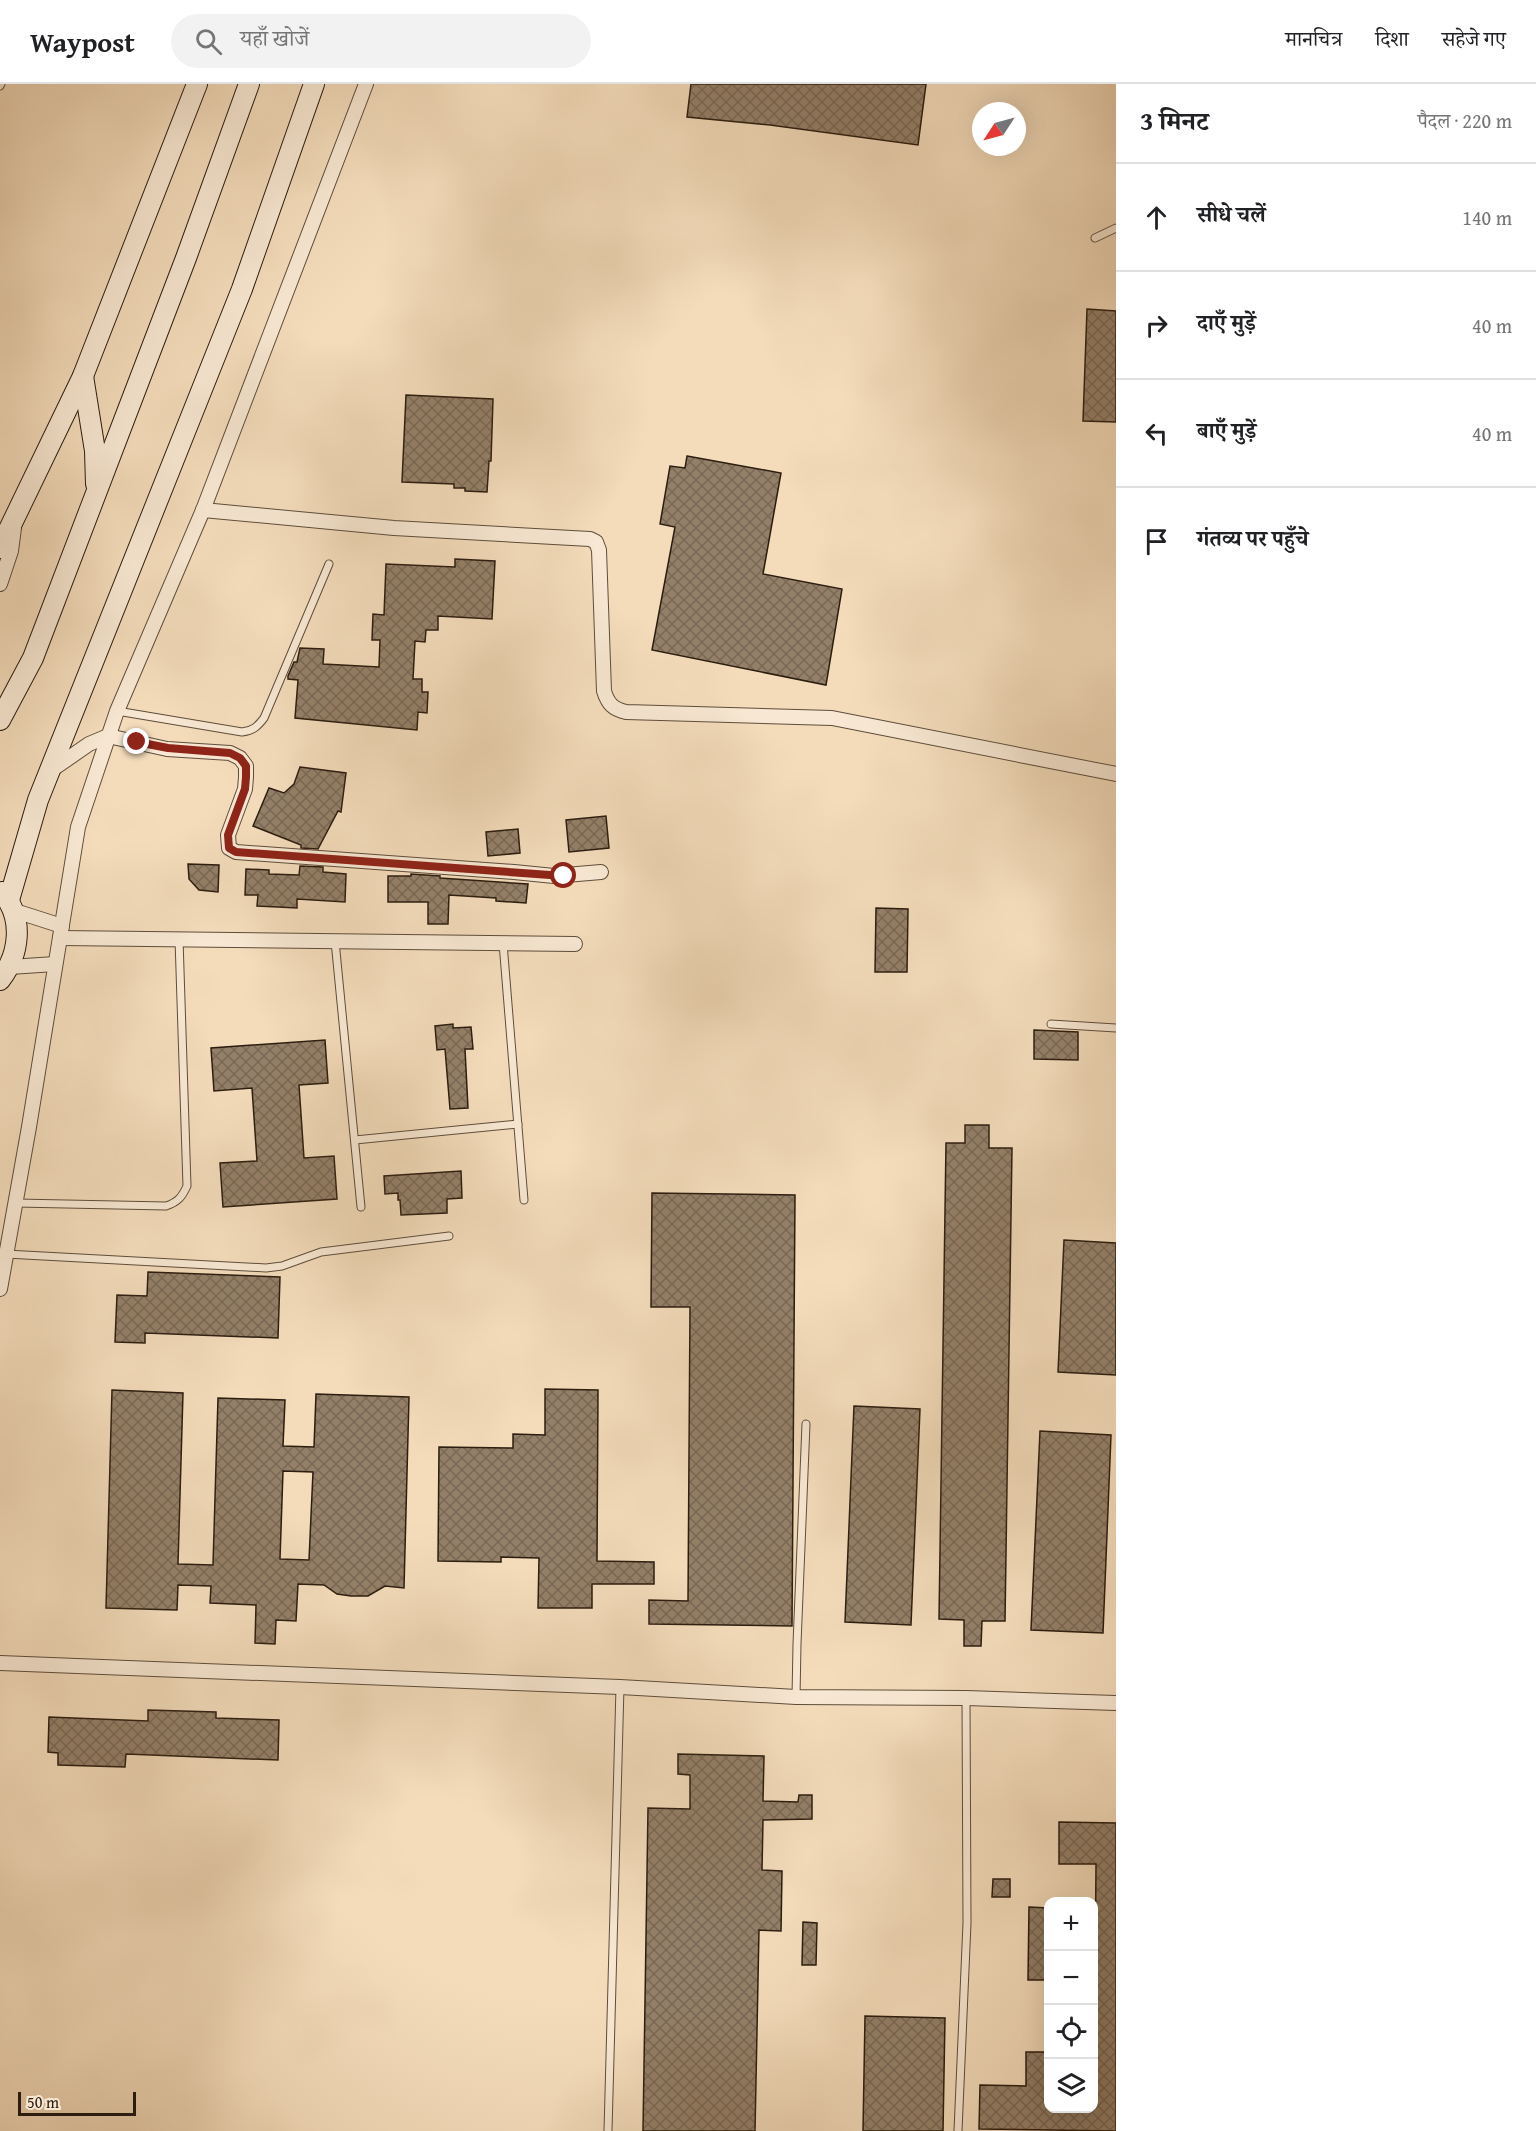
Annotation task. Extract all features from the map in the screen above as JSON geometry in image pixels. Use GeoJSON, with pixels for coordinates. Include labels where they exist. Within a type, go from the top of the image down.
{"type":"FeatureCollection","features":[{"type":"Feature","properties":{"kind":"main road"},"geometry":{"type":"LineString","coordinates":[[0,548],[16,519],[83,376],[197,84]]}},
{"type":"Feature","properties":{"kind":"main road"},"geometry":{"type":"LineString","coordinates":[[0,720],[33,658],[186,258],[249,84]]}},
{"type":"Feature","properties":{"kind":"main road"},"geometry":{"type":"LineString","coordinates":[[3,979],[18,937],[17,926],[7,900],[38,800],[242,289],[314,84]]}},
{"type":"Feature","properties":{"kind":"main road"},"geometry":{"type":"LineString","coordinates":[[83,376],[95,451],[96,492]]}},
{"type":"Feature","properties":{"kind":"street"},"geometry":{"type":"LineString","coordinates":[[0,1289],[78,826],[117,711],[203,510],[366,84]]}},
{"type":"Feature","properties":{"kind":"street"},"geometry":{"type":"LineString","coordinates":[[203,510],[394,528],[590,539],[596,542],[599,550],[604,691],[607,702],[614,709],[626,712],[832,718],[1116,774]]}},
{"type":"Feature","properties":{"kind":"street"},"geometry":{"type":"LineString","coordinates":[[0,584],[11,551],[16,519]]}},
{"type":"Feature","properties":{"kind":"street"},"geometry":{"type":"LineString","coordinates":[[50,771],[89,744],[108,736],[168,748],[230,753],[240,758],[246,766],[245,789],[228,835],[229,848],[236,852],[554,876],[601,872]]}},
{"type":"Feature","properties":{"kind":"street"},"geometry":{"type":"LineString","coordinates":[[7,900],[61,932],[179,939],[575,944]]}},
{"type":"Feature","properties":{"kind":"street"},"geometry":{"type":"LineString","coordinates":[[3,979],[55,964]]}},
{"type":"Feature","properties":{"kind":"street"},"geometry":{"type":"LineString","coordinates":[[0,1663],[620,1687],[796,1697],[966,1698],[1116,1703]]}},
{"type":"Feature","properties":{"kind":"lane"},"geometry":{"type":"LineString","coordinates":[[1095,238],[1116,228]]}},
{"type":"Feature","properties":{"kind":"lane"},"geometry":{"type":"LineString","coordinates":[[117,711],[242,732],[250,731],[264,718],[328,564]]}},
{"type":"Feature","properties":{"kind":"lane"},"geometry":{"type":"LineString","coordinates":[[16,1203],[166,1206],[177,1202],[183,1195],[187,1186],[179,939]]}},
{"type":"Feature","properties":{"kind":"lane"},"geometry":{"type":"LineString","coordinates":[[335,941],[362,1207]]}},
{"type":"Feature","properties":{"kind":"lane"},"geometry":{"type":"LineString","coordinates":[[503,943],[524,1200]]}},
{"type":"Feature","properties":{"kind":"lane"},"geometry":{"type":"LineString","coordinates":[[1051,1023],[1116,1028]]}},
{"type":"Feature","properties":{"kind":"lane"},"geometry":{"type":"LineString","coordinates":[[355,1140],[518,1124]]}},
{"type":"Feature","properties":{"kind":"lane"},"geometry":{"type":"LineString","coordinates":[[6,1254],[266,1268],[282,1266],[321,1252],[449,1236]]}},
{"type":"Feature","properties":{"kind":"lane"},"geometry":{"type":"LineString","coordinates":[[796,1697],[806,1425]]}},
{"type":"Feature","properties":{"kind":"lane"},"geometry":{"type":"LineString","coordinates":[[608,2131],[620,1687]]}},
{"type":"Feature","properties":{"kind":"lane"},"geometry":{"type":"LineString","coordinates":[[958,2131],[967,1923],[966,1698]]}},
{"type":"Feature","properties":{"kind":"building"},"geometry":{"type":"Polygon","coordinates":[[[691,84],[926,84],[918,145],[770,125],[687,117],[691,84]]]}},
{"type":"Feature","properties":{"kind":"building"},"geometry":{"type":"Polygon","coordinates":[[[1087,309],[1116,311],[1116,422],[1083,421],[1087,309]]]}},
{"type":"Feature","properties":{"kind":"building"},"geometry":{"type":"Polygon","coordinates":[[[406,395],[493,399],[491,461],[489,461],[487,492],[465,491],[465,488],[454,488],[454,484],[402,482],[406,395]]]}},
{"type":"Feature","properties":{"kind":"building"},"geometry":{"type":"Polygon","coordinates":[[[687,456],[781,473],[763,574],[842,589],[826,685],[652,650],[675,527],[660,524],[670,466],[685,468],[687,456]]]}},
{"type":"Feature","properties":{"kind":"building"},"geometry":{"type":"Polygon","coordinates":[[[455,559],[495,561],[492,619],[438,616],[438,630],[426,630],[425,642],[415,641],[413,679],[422,679],[422,692],[428,692],[427,713],[418,712],[417,730],[295,718],[298,680],[288,679],[288,676],[294,662],[297,662],[300,648],[324,649],[323,664],[379,667],[380,640],[372,640],[373,614],[384,615],[386,564],[455,567],[455,559]]]}},
{"type":"Feature","properties":{"kind":"building"},"geometry":{"type":"Polygon","coordinates":[[[300,767],[346,773],[341,812],[338,811],[318,849],[301,848],[301,845],[253,826],[269,788],[284,793],[294,784],[300,767]]]}},
{"type":"Feature","properties":{"kind":"building"},"geometry":{"type":"Polygon","coordinates":[[[606,816],[609,848],[569,852],[566,820],[606,816]]]}},
{"type":"Feature","properties":{"kind":"building"},"geometry":{"type":"Polygon","coordinates":[[[518,829],[520,853],[488,856],[486,832],[518,829]]]}},
{"type":"Feature","properties":{"kind":"building"},"geometry":{"type":"Polygon","coordinates":[[[188,864],[219,865],[218,892],[199,890],[189,879],[188,864]]]}},
{"type":"Feature","properties":{"kind":"building"},"geometry":{"type":"Polygon","coordinates":[[[300,866],[323,867],[323,872],[346,874],[345,902],[297,899],[297,908],[257,906],[258,895],[245,895],[246,869],[269,870],[269,874],[299,875],[300,866]]]}},
{"type":"Feature","properties":{"kind":"building"},"geometry":{"type":"Polygon","coordinates":[[[411,874],[528,884],[526,903],[496,901],[496,898],[449,895],[448,924],[428,924],[428,902],[388,902],[388,876],[411,876],[411,874]]]}},
{"type":"Feature","properties":{"kind":"building"},"geometry":{"type":"Polygon","coordinates":[[[876,908],[908,909],[907,972],[875,972],[876,908]]]}},
{"type":"Feature","properties":{"kind":"building"},"geometry":{"type":"Polygon","coordinates":[[[453,1024],[453,1028],[471,1027],[473,1049],[465,1049],[468,1108],[450,1109],[445,1049],[437,1050],[435,1026],[453,1024]]]}},
{"type":"Feature","properties":{"kind":"building"},"geometry":{"type":"Polygon","coordinates":[[[1034,1030],[1078,1032],[1078,1060],[1034,1059],[1034,1030]]]}},
{"type":"Feature","properties":{"kind":"building"},"geometry":{"type":"Polygon","coordinates":[[[325,1040],[328,1083],[299,1085],[304,1158],[334,1156],[337,1199],[223,1207],[220,1163],[257,1161],[252,1088],[214,1091],[211,1048],[325,1040]]]}},
{"type":"Feature","properties":{"kind":"building"},"geometry":{"type":"Polygon","coordinates":[[[965,1125],[989,1125],[989,1148],[1012,1148],[1005,1621],[982,1621],[981,1646],[964,1646],[964,1620],[939,1619],[946,1143],[965,1143],[965,1125]]]}},
{"type":"Feature","properties":{"kind":"building"},"geometry":{"type":"Polygon","coordinates":[[[461,1171],[462,1198],[447,1199],[447,1213],[401,1215],[398,1193],[385,1194],[384,1176],[461,1171]]]}},
{"type":"Feature","properties":{"kind":"building"},"geometry":{"type":"Polygon","coordinates":[[[652,1193],[795,1195],[792,1626],[649,1624],[649,1600],[688,1601],[690,1307],[651,1307],[652,1193]]]}},
{"type":"Feature","properties":{"kind":"building"},"geometry":{"type":"Polygon","coordinates":[[[1064,1240],[1116,1243],[1116,1375],[1058,1372],[1064,1240]]]}},
{"type":"Feature","properties":{"kind":"building"},"geometry":{"type":"Polygon","coordinates":[[[148,1272],[280,1277],[278,1338],[145,1333],[145,1343],[115,1342],[117,1295],[147,1296],[148,1272]]]}},
{"type":"Feature","properties":{"kind":"building"},"geometry":{"type":"Polygon","coordinates":[[[545,1389],[598,1390],[597,1561],[654,1562],[654,1584],[592,1584],[592,1608],[538,1608],[539,1558],[501,1557],[501,1562],[438,1561],[439,1447],[513,1448],[513,1434],[545,1435],[545,1389]]]}},
{"type":"Feature","properties":{"kind":"building"},"geometry":{"type":"Polygon","coordinates":[[[112,1390],[183,1393],[178,1564],[213,1565],[218,1398],[285,1400],[283,1446],[314,1447],[316,1394],[409,1397],[404,1588],[385,1586],[368,1596],[351,1596],[337,1594],[324,1585],[298,1584],[296,1621],[276,1620],[275,1644],[255,1643],[256,1605],[210,1603],[211,1586],[178,1585],[177,1610],[106,1608],[112,1390]],[[283,1471],[280,1559],[309,1560],[313,1472],[283,1471]]]}},
{"type":"Feature","properties":{"kind":"building"},"geometry":{"type":"Polygon","coordinates":[[[854,1406],[920,1409],[911,1625],[845,1622],[854,1406]]]}},
{"type":"Feature","properties":{"kind":"building"},"geometry":{"type":"Polygon","coordinates":[[[1040,1431],[1111,1435],[1103,1633],[1031,1630],[1040,1431]]]}},
{"type":"Feature","properties":{"kind":"building"},"geometry":{"type":"Polygon","coordinates":[[[148,1710],[216,1712],[216,1718],[279,1720],[278,1760],[126,1754],[125,1767],[58,1765],[58,1753],[48,1752],[49,1717],[148,1721],[148,1710]]]}},
{"type":"Feature","properties":{"kind":"building"},"geometry":{"type":"Polygon","coordinates":[[[678,1754],[764,1756],[763,1801],[798,1802],[799,1795],[812,1795],[812,1819],[763,1820],[762,1870],[782,1871],[781,1931],[759,1930],[755,2131],[643,2131],[648,1808],[690,1809],[690,1775],[678,1774],[678,1754]]]}},
{"type":"Feature","properties":{"kind":"building"},"geometry":{"type":"Polygon","coordinates":[[[1059,1822],[1116,1823],[1116,2131],[979,2129],[980,2085],[1026,2086],[1026,2052],[1044,2052],[1044,2113],[1098,2113],[1096,1864],[1059,1864],[1059,1822]]]}},
{"type":"Feature","properties":{"kind":"building"},"geometry":{"type":"Polygon","coordinates":[[[993,1879],[1010,1879],[1010,1897],[992,1897],[993,1879]]]}},
{"type":"Feature","properties":{"kind":"building"},"geometry":{"type":"Polygon","coordinates":[[[1029,1907],[1044,1908],[1044,1980],[1028,1980],[1029,1907]]]}},
{"type":"Feature","properties":{"kind":"building"},"geometry":{"type":"Polygon","coordinates":[[[803,1922],[817,1923],[816,1965],[802,1965],[803,1922]]]}},
{"type":"Feature","properties":{"kind":"building"},"geometry":{"type":"Polygon","coordinates":[[[865,2016],[945,2018],[943,2131],[863,2131],[865,2016]]]}},
{"type":"Feature","properties":{"kind":"route"},"geometry":{"type":"LineString","coordinates":[[137,742],[168,748],[230,753],[240,758],[246,766],[245,789],[238,804],[227,842],[229,848],[236,852],[564,876]]}}]}
